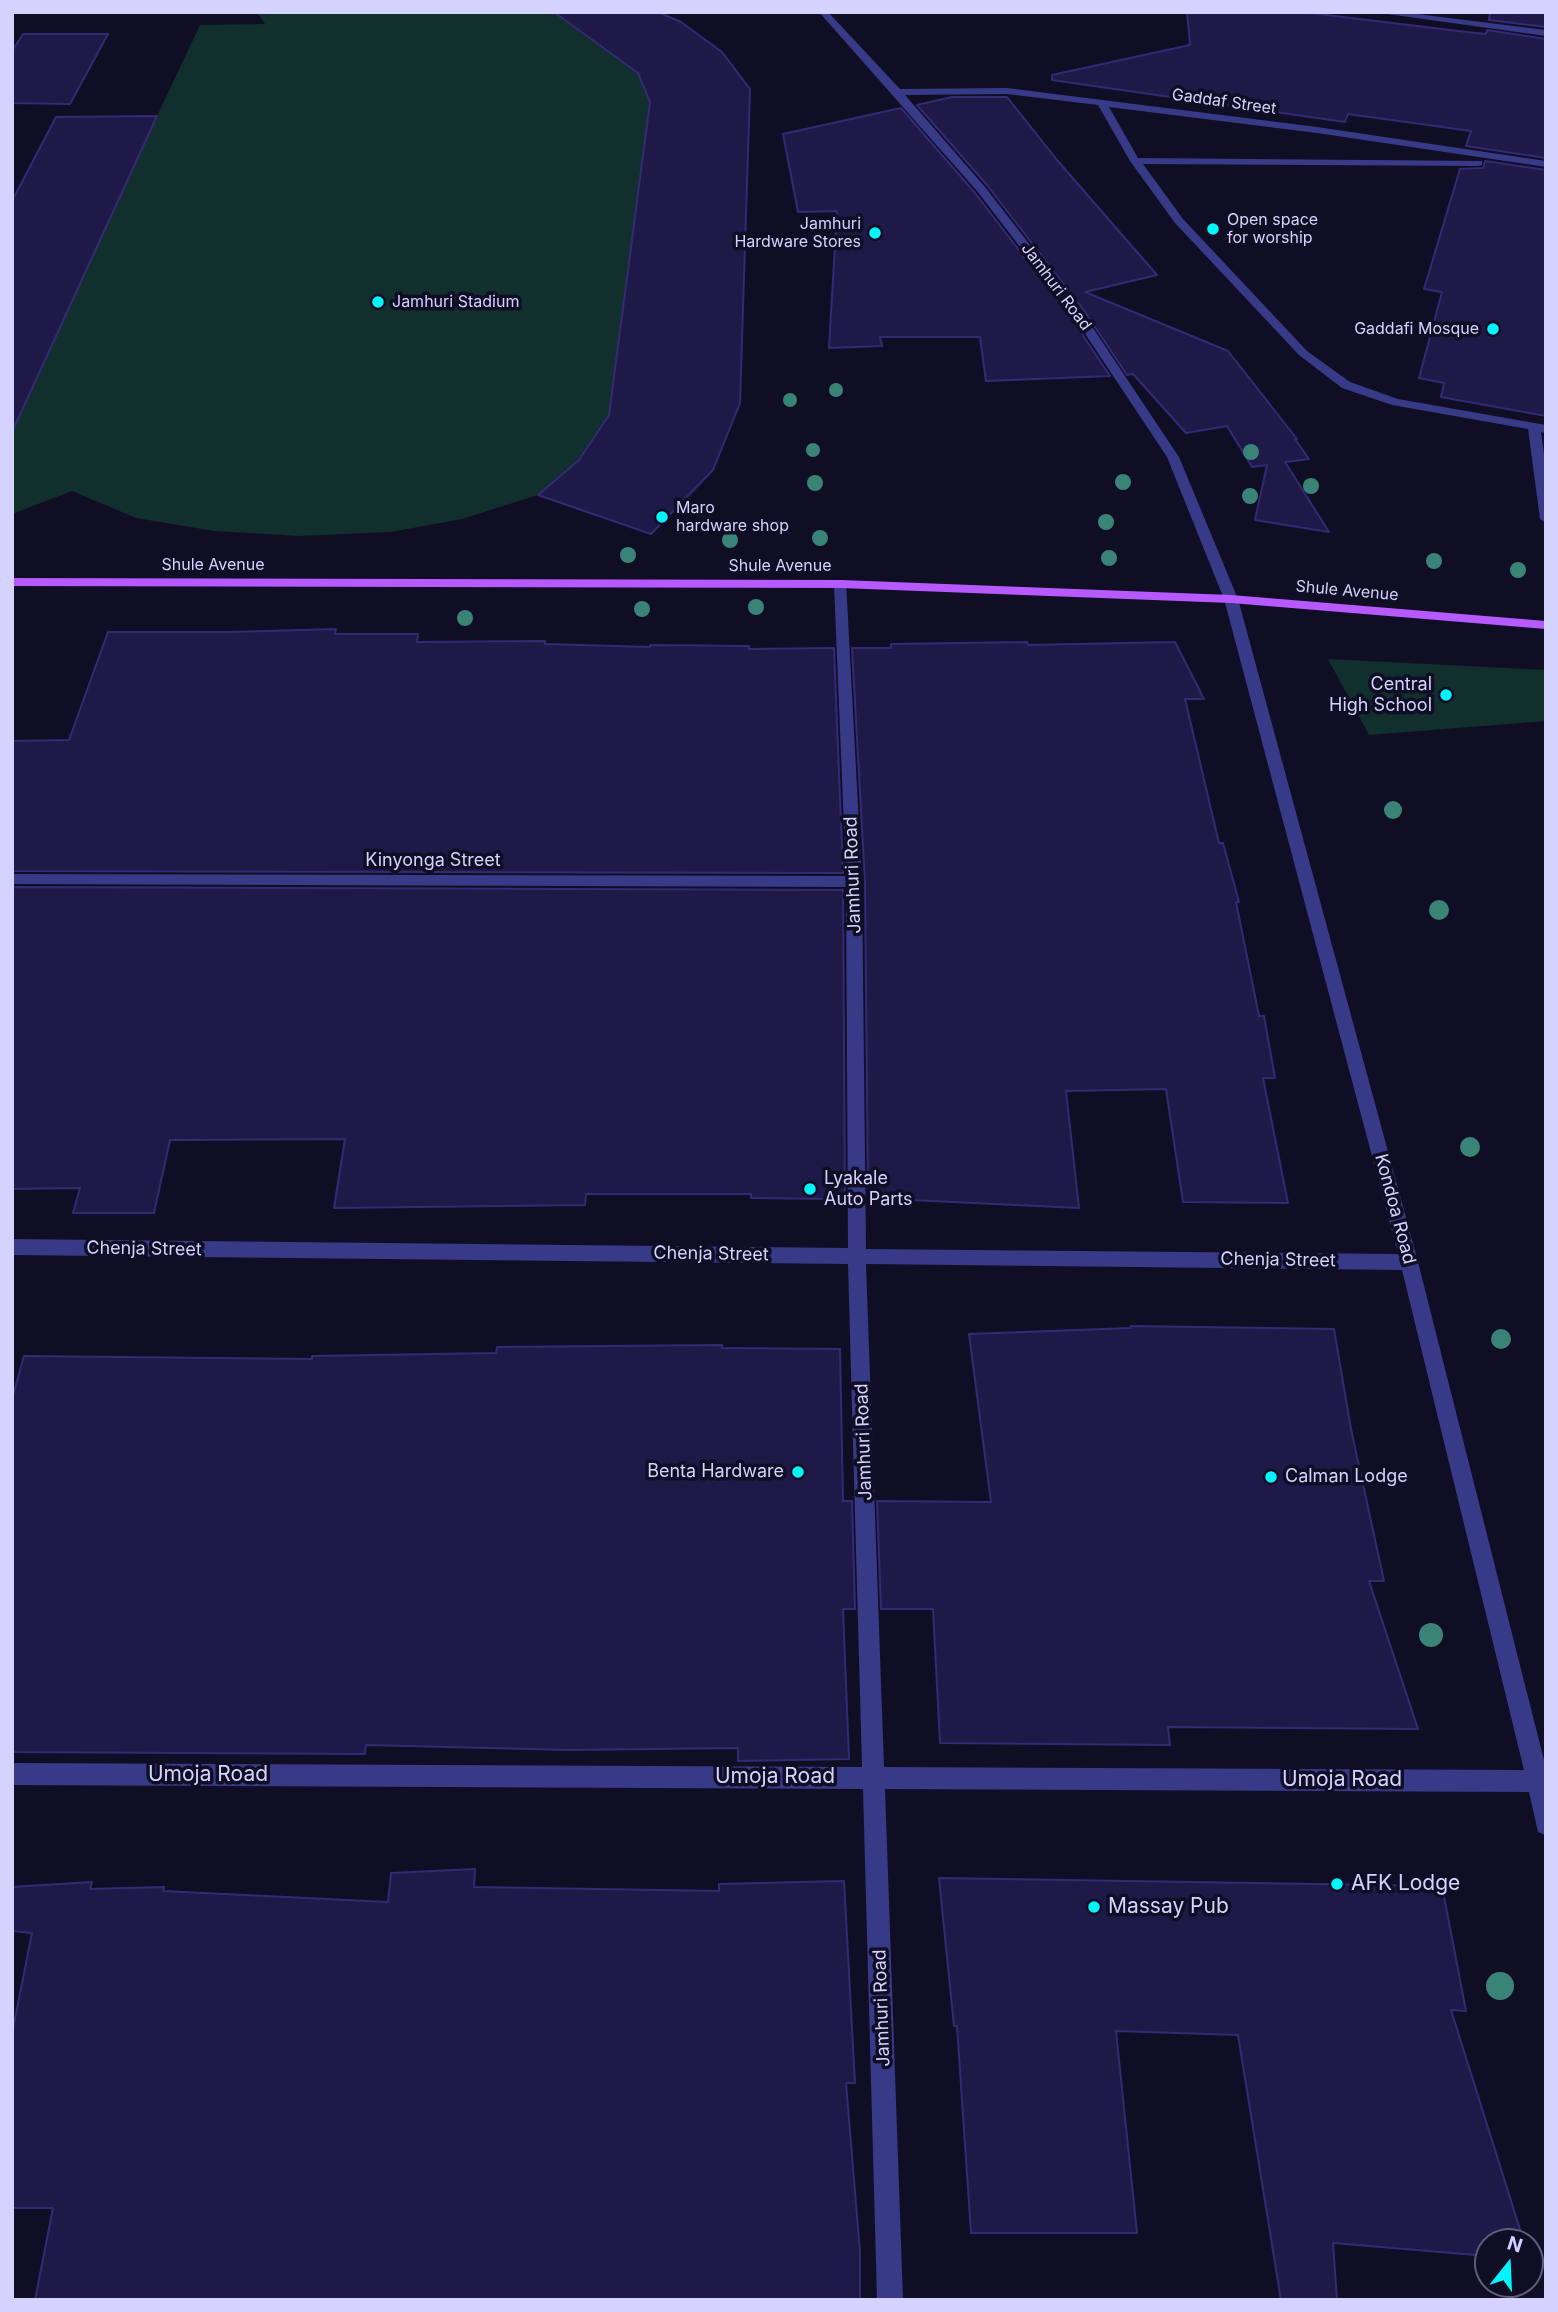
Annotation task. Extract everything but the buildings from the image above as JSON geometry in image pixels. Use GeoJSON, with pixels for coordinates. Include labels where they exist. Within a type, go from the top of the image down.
{"type":"FeatureCollection","features":[{"type":"Feature","properties":{"kind":"main road","name":"Shule Avenue"},"geometry":{"type":"LineString","coordinates":[[12,582],[841,584],[1231,598],[1546,625]]}},
{"type":"Feature","properties":{"kind":"street","name":"Jamhuri Road"},"geometry":{"type":"LineString","coordinates":[[823,12],[981,189],[1079,315],[1173,457],[1231,598]]}},
{"type":"Feature","properties":{"kind":"street"},"geometry":{"type":"LineString","coordinates":[[1377,12],[1546,33]]}},
{"type":"Feature","properties":{"kind":"street","name":"Gaddaf Street"},"geometry":{"type":"LineString","coordinates":[[897,92],[1007,91],[1541,163]]}},
{"type":"Feature","properties":{"kind":"street"},"geometry":{"type":"LineString","coordinates":[[1101,102],[1135,161],[1179,221],[1239,288],[1303,353],[1346,385],[1396,402],[1540,428],[1546,519]]}},
{"type":"Feature","properties":{"kind":"street"},"geometry":{"type":"LineString","coordinates":[[1135,161],[1541,163]]}},
{"type":"Feature","properties":{"kind":"street","name":"Jamhuri Road"},"geometry":{"type":"LineString","coordinates":[[841,584],[854,882],[857,1256],[876,1778],[890,2300]]}},
{"type":"Feature","properties":{"kind":"street","name":"Kondoa Road"},"geometry":{"type":"LineString","coordinates":[[1231,598],[1409,1262],[1538,1781],[1546,1824]]}},
{"type":"Feature","properties":{"kind":"street","name":"Kinyonga Street"},"geometry":{"type":"LineString","coordinates":[[12,878],[854,882]]}},
{"type":"Feature","properties":{"kind":"street","name":"Chenja Street"},"geometry":{"type":"LineString","coordinates":[[12,1247],[1409,1262]]}},
{"type":"Feature","properties":{"kind":"street","name":"Umoja Road"},"geometry":{"type":"LineString","coordinates":[[12,1774],[1538,1781]]}},
{"type":"Feature","properties":{"kind":"green space","name":"Jamhuri Stadium"},"geometry":{"type":"Polygon","coordinates":[[[257,12],[658,12],[681,22],[722,52],[713,470],[651,534],[538,495],[462,519],[391,532],[299,536],[214,531],[136,518],[72,491],[12,514],[12,201],[56,117],[157,116],[200,25],[265,24],[257,12]]]}},
{"type":"Feature","properties":{"kind":"green space","name":"Central High School"},"geometry":{"type":"Polygon","coordinates":[[[1328,659],[1546,670],[1546,721],[1369,735],[1328,659]]]}},
{"type":"Feature","properties":{"kind":"place","name":"Open space for worship"},"geometry":{"type":"Point","coordinates":[1213,229]}},
{"type":"Feature","properties":{"kind":"place","name":"Jamhuri Hardware Stores"},"geometry":{"type":"Point","coordinates":[875,233]}},
{"type":"Feature","properties":{"kind":"place","name":"Jamhuri Stadium"},"geometry":{"type":"Point","coordinates":[378,302]}},
{"type":"Feature","properties":{"kind":"place","name":"Gaddafi Mosque"},"geometry":{"type":"Point","coordinates":[1493,329]}},
{"type":"Feature","properties":{"kind":"place","name":"Maro hardware shop"},"geometry":{"type":"Point","coordinates":[662,517]}},
{"type":"Feature","properties":{"kind":"place","name":"Central High School"},"geometry":{"type":"Point","coordinates":[1446,695]}},
{"type":"Feature","properties":{"kind":"place","name":"Lyakale Auto Parts"},"geometry":{"type":"Point","coordinates":[810,1189]}},
{"type":"Feature","properties":{"kind":"place","name":"Benta Hardware"},"geometry":{"type":"Point","coordinates":[798,1472]}},
{"type":"Feature","properties":{"kind":"place","name":"Calman Lodge"},"geometry":{"type":"Point","coordinates":[1271,1477]}},
{"type":"Feature","properties":{"kind":"place","name":"AFK Lodge"},"geometry":{"type":"Point","coordinates":[1337,1884]}},
{"type":"Feature","properties":{"kind":"place","name":"Massay Pub"},"geometry":{"type":"Point","coordinates":[1094,1907]}}]}
